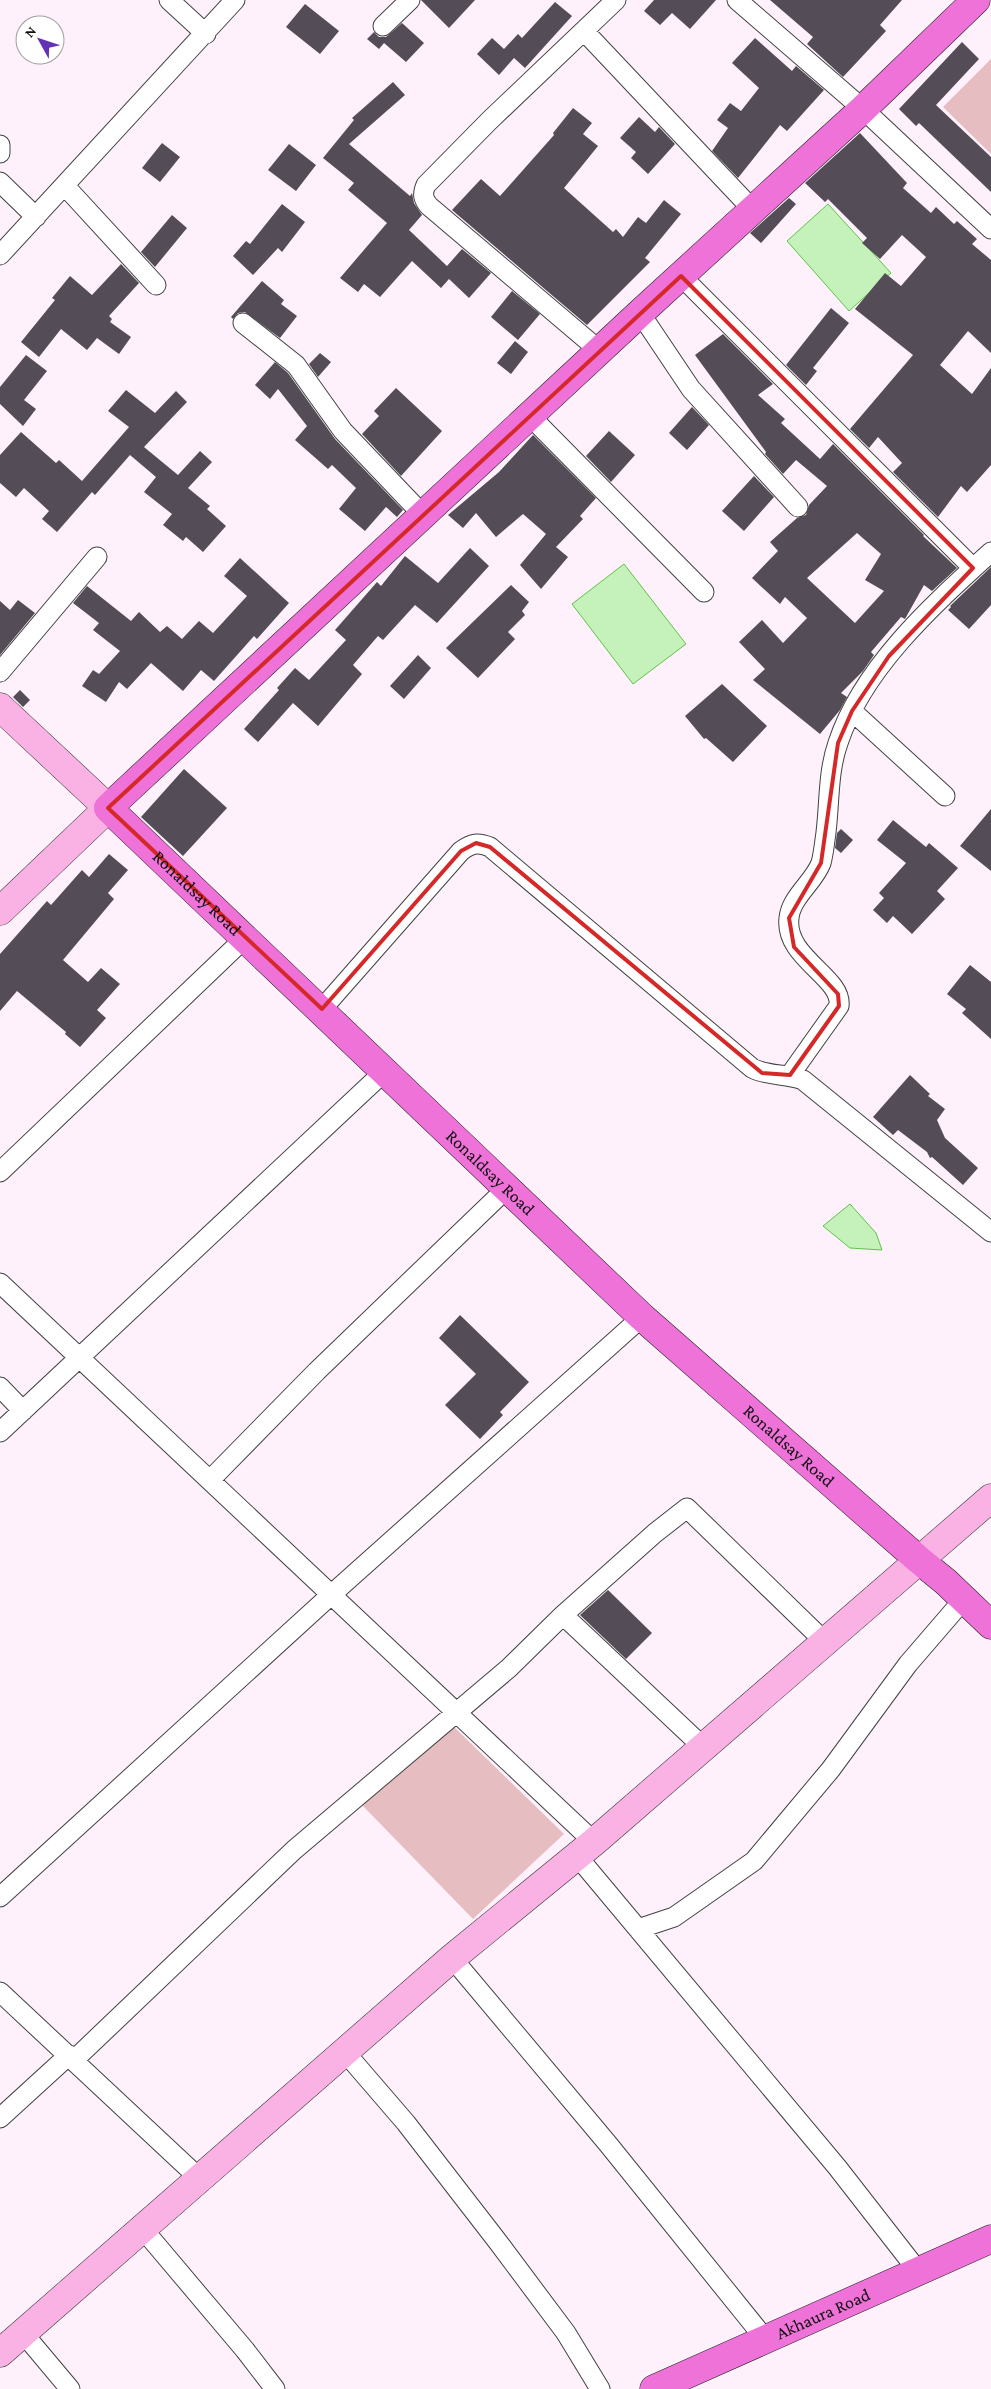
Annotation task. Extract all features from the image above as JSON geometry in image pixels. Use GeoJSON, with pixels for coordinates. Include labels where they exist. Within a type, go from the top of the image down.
{"type":"FeatureCollection","features":[{"type":"Feature","properties":{"kind":"main road"},"geometry":{"type":"LineString","coordinates":[[108,808],[640,313],[863,109],[976,0]]}},
{"type":"Feature","properties":{"kind":"main road","name":"Ronaldsay Road"},"geometry":{"type":"LineString","coordinates":[[108,808],[322,1009],[642,1317],[964,1599],[991,1625]]}},
{"type":"Feature","properties":{"kind":"main road","name":"Akhaura Road"},"geometry":{"type":"LineString","coordinates":[[654,2389],[758,2331],[912,2262],[991,2239]]}},
{"type":"Feature","properties":{"kind":"street"},"geometry":{"type":"LineString","coordinates":[[169,0],[206,34]]}},
{"type":"Feature","properties":{"kind":"street"},"geometry":{"type":"LineString","coordinates":[[0,255],[236,0]]}},
{"type":"Feature","properties":{"kind":"street"},"geometry":{"type":"LineString","coordinates":[[383,26],[410,0]]}},
{"type":"Feature","properties":{"kind":"street"},"geometry":{"type":"LineString","coordinates":[[600,351],[429,206],[423,196],[426,185],[489,121],[616,0]]}},
{"type":"Feature","properties":{"kind":"street"},"geometry":{"type":"LineString","coordinates":[[737,0],[863,109],[991,228]]}},
{"type":"Feature","properties":{"kind":"street"},"geometry":{"type":"LineString","coordinates":[[584,31],[753,210]]}},
{"type":"Feature","properties":{"kind":"street"},"geometry":{"type":"LineString","coordinates":[[0,145],[0,153]]}},
{"type":"Feature","properties":{"kind":"street"},"geometry":{"type":"LineString","coordinates":[[0,182],[36,217]]}},
{"type":"Feature","properties":{"kind":"street"},"geometry":{"type":"LineString","coordinates":[[65,186],[156,286]]}},
{"type":"Feature","properties":{"kind":"street"},"geometry":{"type":"LineString","coordinates":[[681,276],[973,568]]}},
{"type":"Feature","properties":{"kind":"street"},"geometry":{"type":"LineString","coordinates":[[640,313],[691,389],[798,507]]}},
{"type":"Feature","properties":{"kind":"street"},"geometry":{"type":"LineString","coordinates":[[242,323],[296,365],[343,431],[423,515]]}},
{"type":"Feature","properties":{"kind":"street"},"geometry":{"type":"LineString","coordinates":[[530,416],[704,592]]}},
{"type":"Feature","properties":{"kind":"street"},"geometry":{"type":"LineString","coordinates":[[790,1075],[839,1006],[838,994],[794,947],[789,918],[793,907],[821,863],[832,771],[838,743],[852,711],[868,684],[909,631],[991,552]]}},
{"type":"Feature","properties":{"kind":"street"},"geometry":{"type":"LineString","coordinates":[[0,672],[97,557]]}},
{"type":"Feature","properties":{"kind":"street","name":"Ronaldsay Road"},"geometry":{"type":"LineString","coordinates":[[0,707],[108,808]]}},
{"type":"Feature","properties":{"kind":"street"},"geometry":{"type":"LineString","coordinates":[[852,711],[945,796]]}},
{"type":"Feature","properties":{"kind":"street"},"geometry":{"type":"LineString","coordinates":[[0,911],[108,808]]}},
{"type":"Feature","properties":{"kind":"street"},"geometry":{"type":"LineString","coordinates":[[322,1009],[461,851],[468,846],[482,844],[490,847],[752,1068],[773,1075],[790,1075],[803,1080],[991,1232]]}},
{"type":"Feature","properties":{"kind":"street"},"geometry":{"type":"LineString","coordinates":[[0,1172],[246,937]]}},
{"type":"Feature","properties":{"kind":"street"},"geometry":{"type":"LineString","coordinates":[[0,1432],[385,1071]]}},
{"type":"Feature","properties":{"kind":"street"},"geometry":{"type":"LineString","coordinates":[[210,1480],[317,1371],[508,1188]]}},
{"type":"Feature","properties":{"kind":"street"},"geometry":{"type":"LineString","coordinates":[[0,1283],[456,1711],[586,1849],[638,1929],[837,2167],[912,2262]]}},
{"type":"Feature","properties":{"kind":"street"},"geometry":{"type":"LineString","coordinates":[[0,1896],[332,1594],[642,1317]]}},
{"type":"Feature","properties":{"kind":"street"},"geometry":{"type":"LineString","coordinates":[[0,1387],[23,1411]]}},
{"type":"Feature","properties":{"kind":"street"},"geometry":{"type":"LineString","coordinates":[[0,2353],[344,2051],[452,1958],[586,1849],[702,1746],[826,1643],[991,1498]]}},
{"type":"Feature","properties":{"kind":"street"},"geometry":{"type":"LineString","coordinates":[[0,2118],[72,2058],[294,1850],[509,1668],[563,1615],[655,1533],[687,1508],[826,1643]]}},
{"type":"Feature","properties":{"kind":"street"},"geometry":{"type":"LineString","coordinates":[[638,1929],[674,1917],[754,1861],[831,1769],[908,1664],[964,1599]]}},
{"type":"Feature","properties":{"kind":"street"},"geometry":{"type":"LineString","coordinates":[[563,1615],[702,1746]]}},
{"type":"Feature","properties":{"kind":"street"},"geometry":{"type":"LineString","coordinates":[[452,1958],[608,2144],[758,2331]]}},
{"type":"Feature","properties":{"kind":"street"},"geometry":{"type":"LineString","coordinates":[[0,1992],[199,2178]]}},
{"type":"Feature","properties":{"kind":"street"},"geometry":{"type":"LineString","coordinates":[[344,2051],[406,2123],[498,2242],[566,2333],[599,2388]]}},
{"type":"Feature","properties":{"kind":"street"},"geometry":{"type":"LineString","coordinates":[[142,2228],[245,2350],[275,2389]]}},
{"type":"Feature","properties":{"kind":"street"},"geometry":{"type":"LineString","coordinates":[[23,2333],[70,2389]]}},
{"type":"Feature","properties":{"kind":"highlighted area"},"geometry":{"type":"Polygon","coordinates":[[[681,276],[973,568],[889,656],[852,711],[838,743],[821,863],[789,918],[794,947],[838,994],[839,1006],[790,1075],[762,1073],[490,847],[476,843],[461,851],[322,1009],[108,808],[681,276]]]}},
{"type":"Feature","properties":{"kind":"shaded area"},"geometry":{"type":"Polygon","coordinates":[[[991,59],[991,154],[943,107],[991,59]]]}},
{"type":"Feature","properties":{"kind":"shaded area"},"geometry":{"type":"Polygon","coordinates":[[[828,204],[891,273],[849,311],[787,241],[828,204]]]}},
{"type":"Feature","properties":{"kind":"shaded area"},"geometry":{"type":"Polygon","coordinates":[[[624,564],[686,644],[633,684],[572,604],[624,564]]]}},
{"type":"Feature","properties":{"kind":"shaded area"},"geometry":{"type":"Polygon","coordinates":[[[850,1204],[876,1233],[882,1250],[850,1248],[823,1226],[850,1204]]]}},
{"type":"Feature","properties":{"kind":"shaded area"},"geometry":{"type":"Polygon","coordinates":[[[453,1726],[564,1834],[473,1919],[362,1805],[453,1726]]]}},
{"type":"Feature","properties":{"kind":"building"},"geometry":{"type":"Polygon","coordinates":[[[421,0],[475,0],[449,28],[421,0]]]}},
{"type":"Feature","properties":{"kind":"building"},"geometry":{"type":"Polygon","coordinates":[[[654,0],[716,0],[690,29],[672,13],[660,25],[644,11],[654,0]]]}},
{"type":"Feature","properties":{"kind":"building"},"geometry":{"type":"Polygon","coordinates":[[[770,0],[902,0],[880,25],[886,31],[843,77],[807,44],[813,37],[770,0]]]}},
{"type":"Feature","properties":{"kind":"building"},"geometry":{"type":"Polygon","coordinates":[[[555,2],[572,16],[525,68],[514,58],[499,75],[477,54],[492,38],[504,49],[518,34],[522,38],[555,2]]]}},
{"type":"Feature","properties":{"kind":"building"},"geometry":{"type":"Polygon","coordinates":[[[305,4],[339,31],[320,54],[286,27],[305,4]]]}},
{"type":"Feature","properties":{"kind":"building"},"geometry":{"type":"Polygon","coordinates":[[[402,23],[424,43],[406,62],[384,43],[379,49],[367,39],[374,32],[379,37],[386,37],[402,23]]]}},
{"type":"Feature","properties":{"kind":"building"},"geometry":{"type":"Polygon","coordinates":[[[755,38],[792,71],[796,66],[824,90],[787,131],[780,125],[738,178],[712,151],[728,128],[717,120],[730,103],[741,111],[759,88],[732,63],[755,38]]]}},
{"type":"Feature","properties":{"kind":"building"},"geometry":{"type":"Polygon","coordinates":[[[962,42],[979,59],[936,105],[991,157],[991,192],[919,123],[916,126],[899,109],[962,42]]]}},
{"type":"Feature","properties":{"kind":"building"},"geometry":{"type":"Polygon","coordinates":[[[393,82],[405,95],[349,144],[410,196],[412,193],[414,203],[422,215],[409,230],[447,266],[462,249],[491,273],[469,298],[449,279],[441,288],[412,261],[380,297],[364,284],[358,292],[340,278],[387,223],[348,190],[354,183],[323,158],[354,120],[352,118],[393,82]]]}},
{"type":"Feature","properties":{"kind":"building"},"geometry":{"type":"Polygon","coordinates":[[[573,108],[592,123],[583,134],[598,146],[564,188],[613,232],[616,229],[623,237],[638,217],[646,223],[664,200],[681,214],[645,258],[650,262],[587,325],[452,210],[481,179],[500,196],[554,135],[553,133],[573,108]]]}},
{"type":"Feature","properties":{"kind":"building"},"geometry":{"type":"Polygon","coordinates":[[[639,117],[655,132],[659,127],[675,144],[648,174],[631,158],[636,152],[620,138],[639,117]]]}},
{"type":"Feature","properties":{"kind":"building"},"geometry":{"type":"Polygon","coordinates":[[[860,133],[907,183],[903,188],[931,213],[936,207],[954,224],[957,221],[977,239],[972,244],[991,260],[991,353],[968,331],[940,365],[972,394],[991,368],[991,465],[967,492],[961,486],[938,517],[893,472],[902,463],[878,437],[869,448],[850,429],[913,355],[855,309],[885,273],[901,286],[926,257],[902,235],[880,259],[862,243],[867,238],[828,199],[825,202],[805,183],[860,133]]]}},
{"type":"Feature","properties":{"kind":"building"},"geometry":{"type":"Polygon","coordinates":[[[162,143],[180,157],[160,182],[142,168],[162,143]]]}},
{"type":"Feature","properties":{"kind":"building"},"geometry":{"type":"Polygon","coordinates":[[[289,144],[316,165],[296,191],[268,170],[289,144]]]}},
{"type":"Feature","properties":{"kind":"building"},"geometry":{"type":"Polygon","coordinates":[[[789,198],[796,204],[761,243],[750,233],[789,198]]]}},
{"type":"Feature","properties":{"kind":"building"},"geometry":{"type":"Polygon","coordinates":[[[282,204],[305,222],[282,252],[278,248],[253,275],[233,256],[246,241],[250,244],[282,204]]]}},
{"type":"Feature","properties":{"kind":"building"},"geometry":{"type":"Polygon","coordinates":[[[172,215],[187,228],[155,267],[141,252],[172,215]]]}},
{"type":"Feature","properties":{"kind":"building"},"geometry":{"type":"Polygon","coordinates":[[[121,264],[139,283],[109,316],[112,319],[110,322],[131,337],[119,354],[97,338],[87,350],[61,329],[39,357],[21,342],[55,300],[52,298],[70,276],[92,295],[121,264]]]}},
{"type":"Feature","properties":{"kind":"building"},"geometry":{"type":"Polygon","coordinates":[[[262,281],[284,300],[281,304],[297,316],[280,338],[245,312],[238,313],[233,319],[231,317],[262,281]]]}},
{"type":"Feature","properties":{"kind":"building"},"geometry":{"type":"Polygon","coordinates":[[[512,291],[540,314],[518,340],[491,317],[512,291]]]}},
{"type":"Feature","properties":{"kind":"building"},"geometry":{"type":"Polygon","coordinates":[[[831,308],[849,323],[813,368],[817,371],[806,385],[786,365],[831,308]]]}},
{"type":"Feature","properties":{"kind":"building"},"geometry":{"type":"Polygon","coordinates":[[[723,334],[773,384],[758,395],[785,419],[781,423],[820,459],[833,444],[957,568],[932,591],[924,585],[905,619],[901,617],[871,652],[874,655],[863,671],[841,693],[847,697],[840,710],[820,734],[753,680],[765,669],[739,642],[762,620],[783,643],[807,618],[785,597],[780,604],[752,578],[778,551],[770,542],[797,518],[806,515],[809,505],[827,486],[796,460],[783,474],[765,454],[766,452],[695,355],[723,334]],[[857,533],[807,578],[855,623],[884,591],[865,580],[881,554],[857,533]]]}},
{"type":"Feature","properties":{"kind":"building"},"geometry":{"type":"Polygon","coordinates":[[[515,341],[528,352],[511,374],[497,363],[515,341]]]}},
{"type":"Feature","properties":{"kind":"building"},"geometry":{"type":"Polygon","coordinates":[[[320,353],[331,362],[318,377],[309,364],[320,353]]]}},
{"type":"Feature","properties":{"kind":"building"},"geometry":{"type":"Polygon","coordinates":[[[26,355],[47,371],[24,400],[36,409],[23,426],[0,404],[0,387],[26,355]]]}},
{"type":"Feature","properties":{"kind":"building"},"geometry":{"type":"Polygon","coordinates":[[[275,362],[288,373],[335,439],[403,510],[397,517],[386,507],[365,531],[339,509],[356,488],[332,465],[328,469],[295,440],[307,426],[278,389],[270,399],[255,385],[275,362]]]}},
{"type":"Feature","properties":{"kind":"building"},"geometry":{"type":"Polygon","coordinates":[[[396,388],[442,431],[401,476],[362,434],[379,416],[374,411],[396,388]]]}},
{"type":"Feature","properties":{"kind":"building"},"geometry":{"type":"Polygon","coordinates":[[[126,390],[155,413],[176,391],[187,402],[144,447],[178,475],[200,451],[212,462],[188,488],[210,506],[207,509],[226,526],[203,552],[186,537],[183,541],[163,525],[172,514],[144,492],[156,477],[130,455],[95,495],[92,492],[57,532],[42,519],[49,511],[24,488],[16,497],[0,483],[0,455],[21,432],[56,463],[59,460],[82,481],[129,427],[108,411],[126,390]]]}},
{"type":"Feature","properties":{"kind":"building"},"geometry":{"type":"Polygon","coordinates":[[[692,407],[709,425],[687,450],[669,433],[692,407]]]}},
{"type":"Feature","properties":{"kind":"building"},"geometry":{"type":"Polygon","coordinates":[[[609,431],[635,455],[611,482],[586,456],[609,431]]]}},
{"type":"Feature","properties":{"kind":"building"},"geometry":{"type":"Polygon","coordinates":[[[533,435],[596,498],[580,516],[583,519],[556,547],[568,557],[541,589],[520,565],[546,534],[523,514],[496,537],[476,513],[463,528],[448,515],[499,472],[533,435]]]}},
{"type":"Feature","properties":{"kind":"building"},"geometry":{"type":"Polygon","coordinates":[[[754,476],[774,497],[744,531],[722,511],[754,476]]]}},
{"type":"Feature","properties":{"kind":"building"},"geometry":{"type":"Polygon","coordinates":[[[470,548],[489,566],[437,623],[415,605],[383,640],[378,636],[353,665],[362,674],[318,726],[293,703],[258,742],[244,729],[279,690],[277,688],[295,668],[309,680],[346,640],[335,630],[377,582],[381,586],[405,556],[438,583],[470,548]]]}},
{"type":"Feature","properties":{"kind":"building"},"geometry":{"type":"Polygon","coordinates":[[[240,558],[289,603],[257,639],[254,636],[214,681],[201,670],[183,691],[151,663],[127,689],[119,682],[106,702],[82,686],[93,670],[99,674],[120,651],[93,630],[99,623],[73,603],[87,586],[131,621],[139,612],[160,632],[167,626],[182,639],[199,621],[213,633],[247,596],[224,576],[240,558]]]}},
{"type":"Feature","properties":{"kind":"building"},"geometry":{"type":"Polygon","coordinates":[[[991,567],[991,605],[969,629],[948,610],[991,567]]]}},
{"type":"Feature","properties":{"kind":"building"},"geometry":{"type":"Polygon","coordinates":[[[511,585],[529,602],[522,611],[525,615],[508,632],[515,639],[478,678],[446,648],[511,585]]]}},
{"type":"Feature","properties":{"kind":"building"},"geometry":{"type":"Polygon","coordinates":[[[18,600],[35,613],[0,655],[0,601],[10,610],[18,600]]]}},
{"type":"Feature","properties":{"kind":"building"},"geometry":{"type":"Polygon","coordinates":[[[418,655],[431,668],[404,699],[390,686],[418,655]]]}},
{"type":"Feature","properties":{"kind":"building"},"geometry":{"type":"Polygon","coordinates":[[[722,684],[767,726],[733,762],[706,738],[704,739],[685,716],[722,684]]]}},
{"type":"Feature","properties":{"kind":"building"},"geometry":{"type":"Polygon","coordinates":[[[20,690],[30,700],[23,707],[13,697],[20,690]]]}},
{"type":"Feature","properties":{"kind":"building"},"geometry":{"type":"Polygon","coordinates":[[[184,769],[227,808],[183,856],[141,817],[184,769]]]}},
{"type":"Feature","properties":{"kind":"building"},"geometry":{"type":"Polygon","coordinates":[[[991,809],[991,871],[960,846],[991,809]]]}},
{"type":"Feature","properties":{"kind":"building"},"geometry":{"type":"Polygon","coordinates":[[[893,820],[926,847],[929,843],[958,868],[937,891],[945,899],[912,934],[893,916],[887,923],[873,910],[884,898],[879,893],[906,863],[877,840],[893,820]]]}},
{"type":"Feature","properties":{"kind":"building"},"geometry":{"type":"Polygon","coordinates":[[[841,829],[853,840],[841,853],[835,848],[837,833],[841,829]]]}},
{"type":"Feature","properties":{"kind":"building"},"geometry":{"type":"Polygon","coordinates":[[[109,854],[128,870],[108,893],[114,899],[63,960],[88,982],[101,968],[120,984],[97,1010],[106,1018],[80,1047],[65,1034],[66,1032],[17,991],[0,1011],[0,954],[47,901],[51,905],[82,870],[89,877],[109,854]]]}},
{"type":"Feature","properties":{"kind":"building"},"geometry":{"type":"Polygon","coordinates":[[[970,965],[991,982],[991,1039],[962,1013],[966,1009],[947,994],[970,965]]]}},
{"type":"Feature","properties":{"kind":"building"},"geometry":{"type":"Polygon","coordinates":[[[910,1075],[930,1094],[928,1096],[945,1109],[937,1120],[945,1138],[978,1168],[963,1185],[932,1157],[930,1158],[927,1152],[898,1130],[893,1135],[873,1117],[910,1075]]]}},
{"type":"Feature","properties":{"kind":"building"},"geometry":{"type":"Polygon","coordinates":[[[460,1315],[529,1382],[500,1412],[503,1415],[480,1439],[445,1405],[476,1374],[439,1338],[460,1315]]]}},
{"type":"Feature","properties":{"kind":"building"},"geometry":{"type":"Polygon","coordinates":[[[608,1590],[652,1633],[626,1659],[580,1615],[608,1590]]]}}]}
